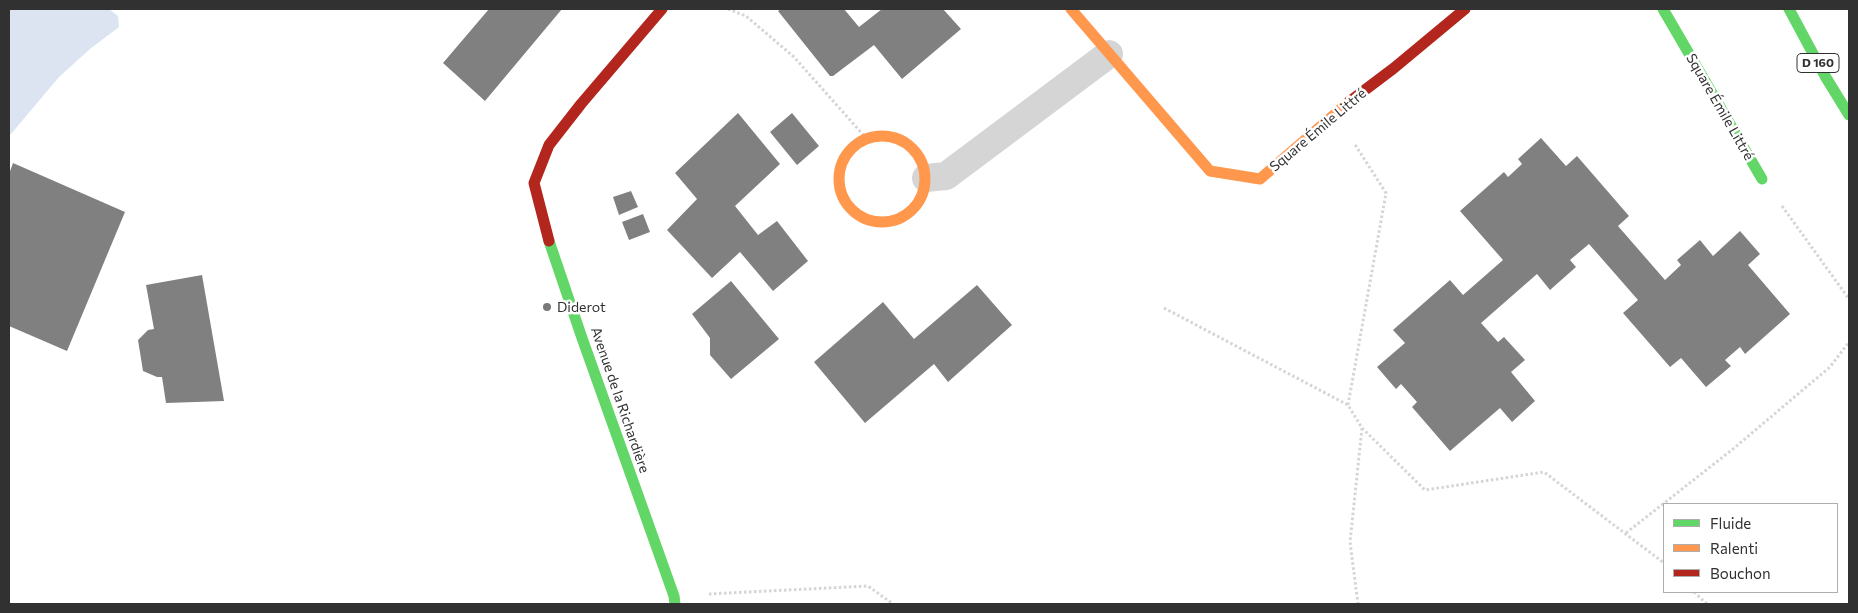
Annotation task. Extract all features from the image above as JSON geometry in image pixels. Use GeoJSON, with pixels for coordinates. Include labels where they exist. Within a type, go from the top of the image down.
{"type":"FeatureCollection","features":[{"type":"Feature","properties":{"kind":"street","name":"Avenue de la Richardière"},"geometry":{"type":"LineString","coordinates":[[662,9],[581,104],[549,145],[534,183],[547,234],[674,600]]}},
{"type":"Feature","properties":{"kind":"street","name":"Square Émile Littré"},"geometry":{"type":"LineString","coordinates":[[1071,9],[1210,171],[1260,179],[1336,112],[1394,68],[1465,9]]}},
{"type":"Feature","properties":{"kind":"street","name":"Square Émile Littré"},"geometry":{"type":"LineString","coordinates":[[1663,9],[1762,179]]}},
{"type":"Feature","properties":{"kind":"street","name":"D 160"},"geometry":{"type":"LineString","coordinates":[[1789,9],[1849,116]]}},
{"type":"Feature","properties":{"kind":"street"},"geometry":{"type":"LineString","coordinates":[[926,178],[946,176],[1109,54]]}},
{"type":"Feature","properties":{"kind":"street"},"geometry":{"type":"LineString","coordinates":[[886,136],[906,142],[916,152],[923,164],[926,178],[923,192],[916,205],[906,215],[892,221],[864,218],[852,209],[843,198],[839,183],[840,170],[845,156],[854,146],[866,138],[886,136]]}},
{"type":"Feature","properties":{"kind":"path"},"geometry":{"type":"LineString","coordinates":[[728,9],[746,16],[794,56],[866,138]]}},
{"type":"Feature","properties":{"kind":"path"},"geometry":{"type":"LineString","coordinates":[[1336,112],[1386,194],[1348,406]]}},
{"type":"Feature","properties":{"kind":"path"},"geometry":{"type":"LineString","coordinates":[[1762,179],[1849,299]]}},
{"type":"Feature","properties":{"kind":"path"},"geometry":{"type":"LineString","coordinates":[[1164,308],[1348,406],[1362,428],[1425,490],[1544,472],[1663,562]]}},
{"type":"Feature","properties":{"kind":"path"},"geometry":{"type":"LineString","coordinates":[[1664,503],[1733,449],[1830,367],[1849,342]]}},
{"type":"Feature","properties":{"kind":"path"},"geometry":{"type":"LineString","coordinates":[[1358,604],[1350,542],[1362,428]]}},
{"type":"Feature","properties":{"kind":"path"},"geometry":{"type":"LineString","coordinates":[[1626,533],[1663,504]]}},
{"type":"Feature","properties":{"kind":"path"},"geometry":{"type":"LineString","coordinates":[[674,600],[868,586],[893,604]]}},
{"type":"Feature","properties":{"kind":"path"},"geometry":{"type":"LineString","coordinates":[[1695,593],[1707,604]]}},
{"type":"Feature","properties":{"kind":"shaded area"},"geometry":{"type":"Polygon","coordinates":[[[9,9],[109,9],[118,16],[119,27],[90,49],[59,77],[11,134],[9,134],[9,9]]]}},
{"type":"Feature","properties":{"kind":"building"},"geometry":{"type":"Polygon","coordinates":[[[489,9],[562,9],[485,101],[443,63],[489,9]]]}},
{"type":"Feature","properties":{"kind":"building"},"geometry":{"type":"Polygon","coordinates":[[[781,9],[844,9],[859,27],[882,9],[943,9],[961,29],[902,79],[874,45],[833,76],[830,76],[778,11],[781,9]]]}},
{"type":"Feature","properties":{"kind":"building"},"geometry":{"type":"Polygon","coordinates":[[[738,113],[780,164],[735,206],[758,235],[777,221],[808,261],[773,291],[740,252],[712,278],[667,230],[697,199],[675,173],[738,113]]]}},
{"type":"Feature","properties":{"kind":"building"},"geometry":{"type":"Polygon","coordinates":[[[792,113],[819,146],[797,165],[770,132],[792,113]]]}},
{"type":"Feature","properties":{"kind":"building"},"geometry":{"type":"Polygon","coordinates":[[[1541,138],[1566,166],[1577,156],[1629,216],[1618,226],[1665,280],[1681,265],[1677,260],[1700,240],[1713,256],[1740,231],[1760,254],[1748,265],[1790,314],[1745,354],[1740,347],[1725,360],[1731,366],[1706,387],[1681,358],[1670,367],[1623,313],[1638,300],[1589,244],[1570,260],[1576,267],[1550,290],[1537,274],[1481,323],[1498,342],[1504,337],[1525,360],[1511,372],[1535,401],[1512,422],[1500,408],[1450,451],[1412,407],[1417,402],[1401,384],[1396,389],[1377,367],[1405,343],[1393,330],[1450,280],[1463,295],[1503,260],[1460,211],[1504,172],[1508,177],[1522,164],[1518,159],[1541,138]]]}},
{"type":"Feature","properties":{"kind":"building"},"geometry":{"type":"Polygon","coordinates":[[[13,163],[125,212],[67,351],[9,326],[9,174],[13,163]]]}},
{"type":"Feature","properties":{"kind":"building"},"geometry":{"type":"Polygon","coordinates":[[[631,191],[638,207],[619,215],[613,197],[631,191]]]}},
{"type":"Feature","properties":{"kind":"building"},"geometry":{"type":"Polygon","coordinates":[[[643,214],[650,232],[629,240],[622,222],[643,214]]]}},
{"type":"Feature","properties":{"kind":"building"},"geometry":{"type":"Polygon","coordinates":[[[202,275],[224,401],[166,403],[162,377],[157,377],[143,371],[138,340],[148,330],[154,329],[146,285],[202,275]]]}},
{"type":"Feature","properties":{"kind":"building"},"geometry":{"type":"Polygon","coordinates":[[[731,281],[779,339],[731,379],[710,355],[710,338],[692,314],[731,281]]]}},
{"type":"Feature","properties":{"kind":"building"},"geometry":{"type":"Polygon","coordinates":[[[977,285],[1012,325],[948,382],[934,364],[865,423],[814,362],[883,302],[914,339],[977,285]]]}},
{"type":"Feature","properties":{"kind":"traffic: fast"},"geometry":{"type":"LineString","coordinates":[[1663,9],[1762,179]]}},
{"type":"Feature","properties":{"kind":"traffic: fast"},"geometry":{"type":"LineString","coordinates":[[1789,9],[1825,76],[1849,115]]}},
{"type":"Feature","properties":{"kind":"traffic: fast"},"geometry":{"type":"LineString","coordinates":[[549,241],[674,596],[675,604]]}},
{"type":"Feature","properties":{"kind":"traffic: slow"},"geometry":{"type":"LineString","coordinates":[[1071,9],[1210,171],[1260,179],[1349,102]]}},
{"type":"Feature","properties":{"kind":"traffic: slow"},"geometry":{"type":"LineString","coordinates":[[882,136],[898,139],[906,143],[918,155],[922,163],[925,179],[922,195],[918,203],[906,215],[898,219],[882,222],[866,219],[858,215],[846,203],[842,195],[839,179],[842,163],[846,155],[858,143],[866,139],[882,136]]}},
{"type":"Feature","properties":{"kind":"traffic: jam"},"geometry":{"type":"LineString","coordinates":[[549,241],[534,183],[549,145],[581,104],[662,9]]}},
{"type":"Feature","properties":{"kind":"traffic: jam"},"geometry":{"type":"LineString","coordinates":[[1349,102],[1394,68],[1465,9]]}},
{"type":"Feature","properties":{"kind":"place","name":"Diderot"},"geometry":{"type":"Point","coordinates":[547,307]}}]}
